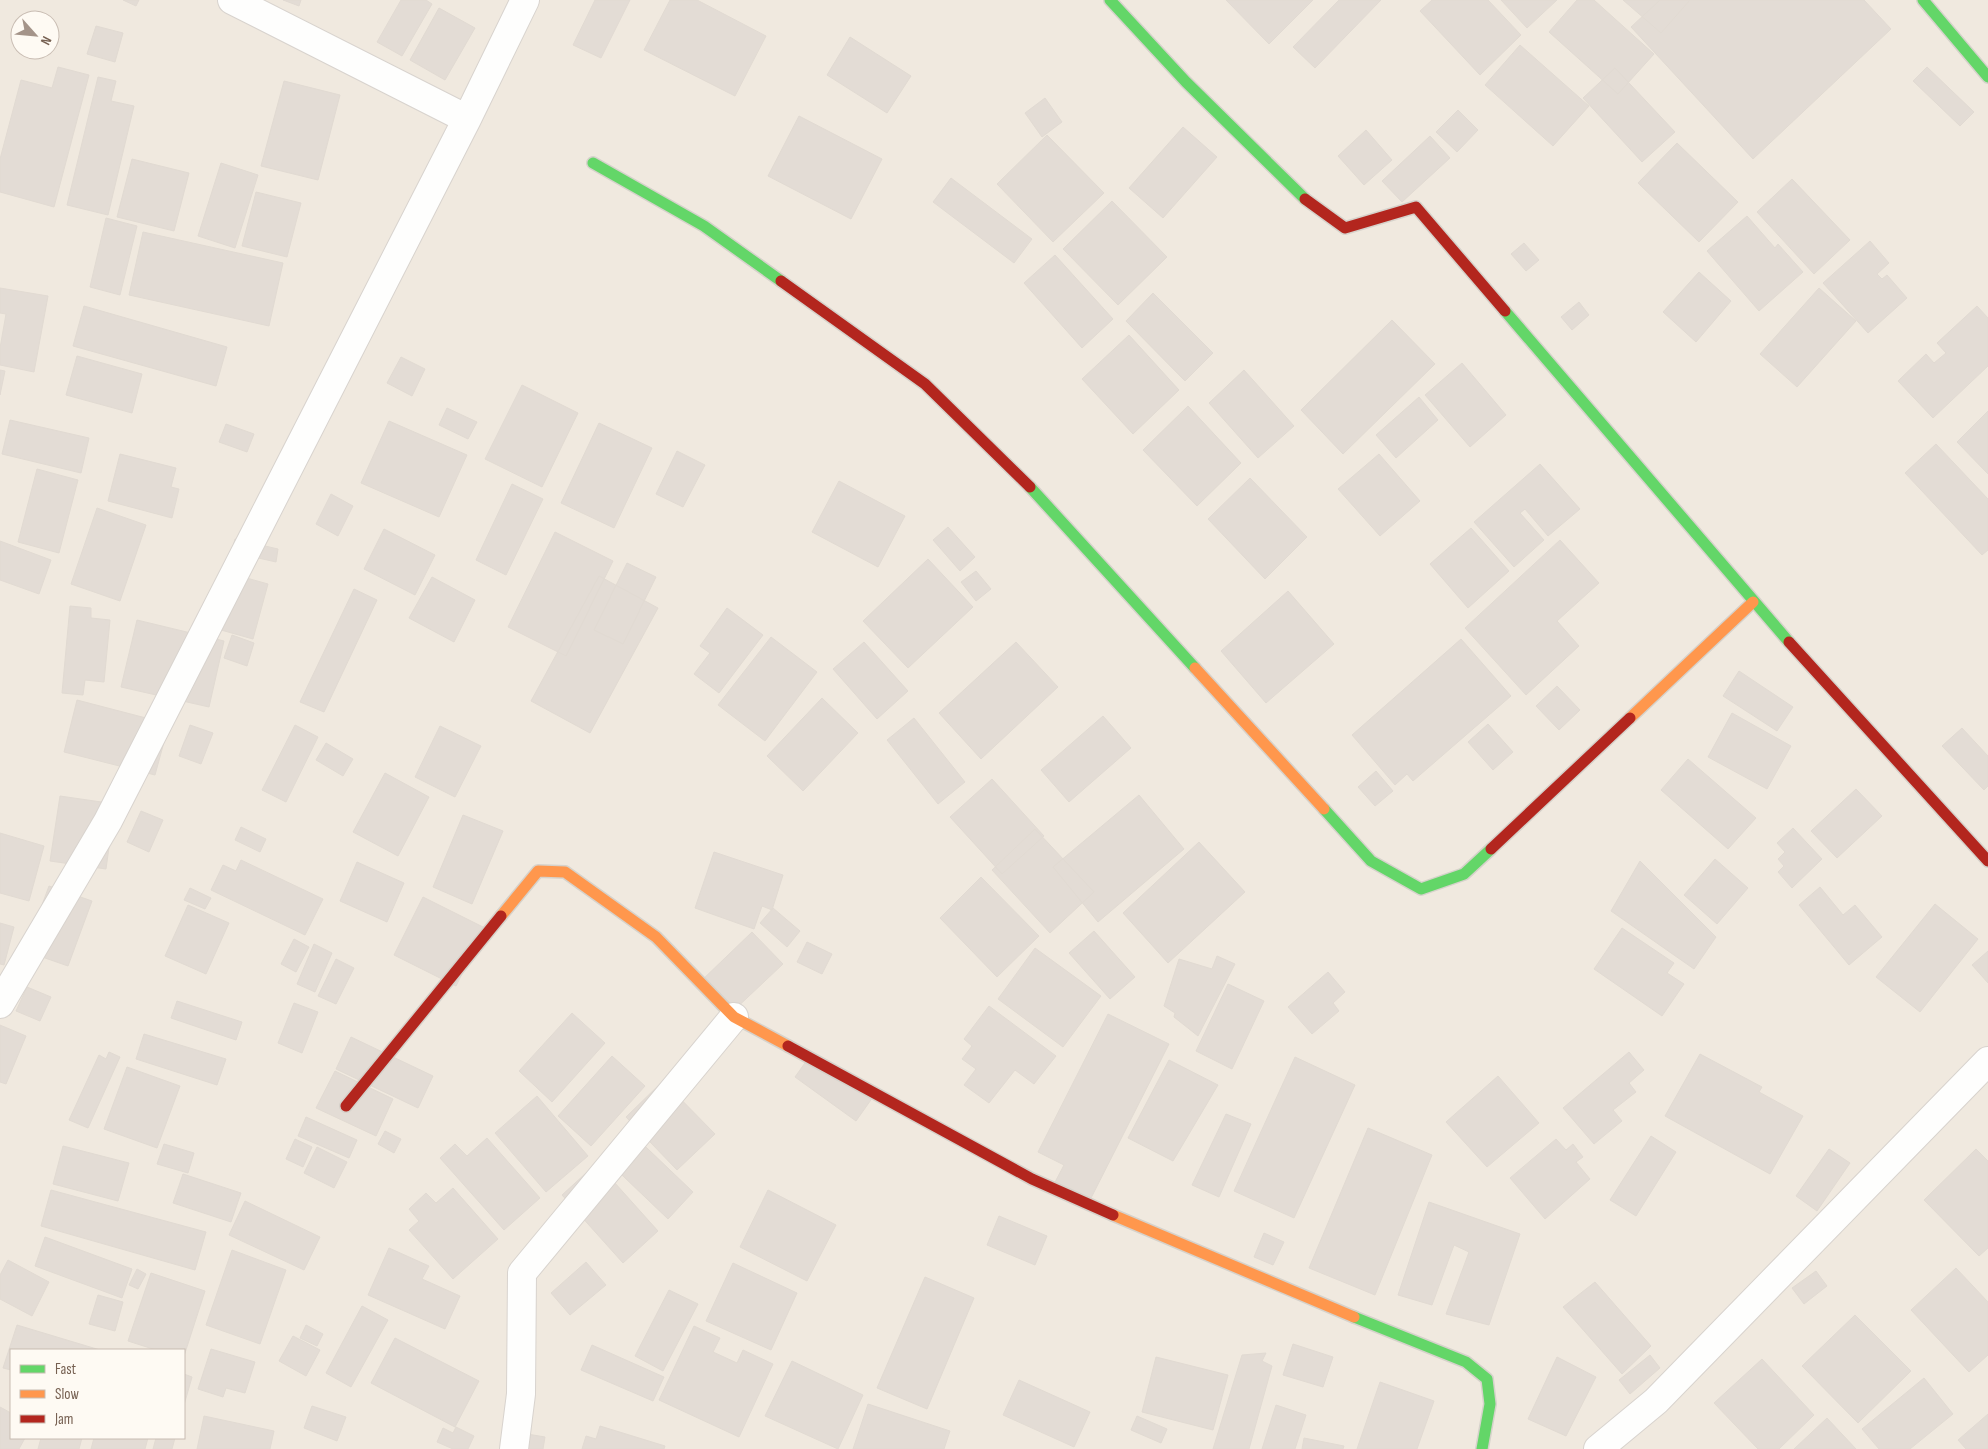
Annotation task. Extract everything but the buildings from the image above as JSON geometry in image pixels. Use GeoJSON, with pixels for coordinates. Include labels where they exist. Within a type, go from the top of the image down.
{"type":"FeatureCollection","features":[{"type":"Feature","properties":{"kind":"street"},"geometry":{"type":"LineString","coordinates":[[232,0],[467,119]]}},
{"type":"Feature","properties":{"kind":"street"},"geometry":{"type":"LineString","coordinates":[[0,1004],[108,820],[467,119],[525,0]]}},
{"type":"Feature","properties":{"kind":"street"},"geometry":{"type":"LineString","coordinates":[[1110,0],[1186,82],[1302,195],[1345,228],[1416,207],[1752,602],[1988,861]]}},
{"type":"Feature","properties":{"kind":"street"},"geometry":{"type":"LineString","coordinates":[[1923,0],[1988,77]]}},
{"type":"Feature","properties":{"kind":"street"},"geometry":{"type":"LineString","coordinates":[[593,164],[704,226],[924,384],[1015,471],[1372,861],[1421,888],[1464,874],[1752,602]]}},
{"type":"Feature","properties":{"kind":"street"},"geometry":{"type":"LineString","coordinates":[[346,1106],[538,871],[565,872],[656,936],[734,1017],[1032,1179],[1235,1268],[1466,1362],[1487,1379],[1490,1404],[1482,1449]]}},
{"type":"Feature","properties":{"kind":"street"},"geometry":{"type":"LineString","coordinates":[[514,1449],[521,1394],[522,1273],[734,1017]]}},
{"type":"Feature","properties":{"kind":"street"},"geometry":{"type":"LineString","coordinates":[[1598,1449],[1656,1401],[1988,1061]]}},
{"type":"Feature","properties":{"kind":"shaded area"},"geometry":{"type":"Polygon","coordinates":[[[0,0],[1988,0],[1988,1449],[0,1449],[0,0]]]}},
{"type":"Feature","properties":{"kind":"traffic: fast"},"geometry":{"type":"LineString","coordinates":[[1110,0],[1186,82],[1305,199]]}},
{"type":"Feature","properties":{"kind":"traffic: fast"},"geometry":{"type":"LineString","coordinates":[[1923,0],[1988,77]]}},
{"type":"Feature","properties":{"kind":"traffic: fast"},"geometry":{"type":"LineString","coordinates":[[593,163],[704,226],[781,281]]}},
{"type":"Feature","properties":{"kind":"traffic: fast"},"geometry":{"type":"LineString","coordinates":[[1505,311],[1789,642]]}},
{"type":"Feature","properties":{"kind":"traffic: fast"},"geometry":{"type":"LineString","coordinates":[[1030,487],[1195,668]]}},
{"type":"Feature","properties":{"kind":"traffic: fast"},"geometry":{"type":"LineString","coordinates":[[1324,809],[1371,861],[1421,889],[1464,874],[1491,849]]}},
{"type":"Feature","properties":{"kind":"traffic: fast"},"geometry":{"type":"LineString","coordinates":[[1354,1317],[1466,1362],[1487,1379],[1490,1404],[1482,1449]]}},
{"type":"Feature","properties":{"kind":"traffic: slow"},"geometry":{"type":"LineString","coordinates":[[1630,718],[1753,602]]}},
{"type":"Feature","properties":{"kind":"traffic: slow"},"geometry":{"type":"LineString","coordinates":[[1195,668],[1324,809]]}},
{"type":"Feature","properties":{"kind":"traffic: slow"},"geometry":{"type":"LineString","coordinates":[[501,916],[538,871],[565,872],[656,937],[734,1017],[788,1046]]}},
{"type":"Feature","properties":{"kind":"traffic: slow"},"geometry":{"type":"LineString","coordinates":[[1113,1215],[1354,1317]]}},
{"type":"Feature","properties":{"kind":"traffic: jam"},"geometry":{"type":"LineString","coordinates":[[1305,199],[1345,228],[1416,207],[1505,311]]}},
{"type":"Feature","properties":{"kind":"traffic: jam"},"geometry":{"type":"LineString","coordinates":[[781,281],[925,384],[1030,487]]}},
{"type":"Feature","properties":{"kind":"traffic: jam"},"geometry":{"type":"LineString","coordinates":[[1789,642],[1988,861]]}},
{"type":"Feature","properties":{"kind":"traffic: jam"},"geometry":{"type":"LineString","coordinates":[[1491,849],[1630,718]]}},
{"type":"Feature","properties":{"kind":"traffic: jam"},"geometry":{"type":"LineString","coordinates":[[346,1106],[501,916]]}},
{"type":"Feature","properties":{"kind":"traffic: jam"},"geometry":{"type":"LineString","coordinates":[[788,1046],[1032,1179],[1113,1215]]}}]}
